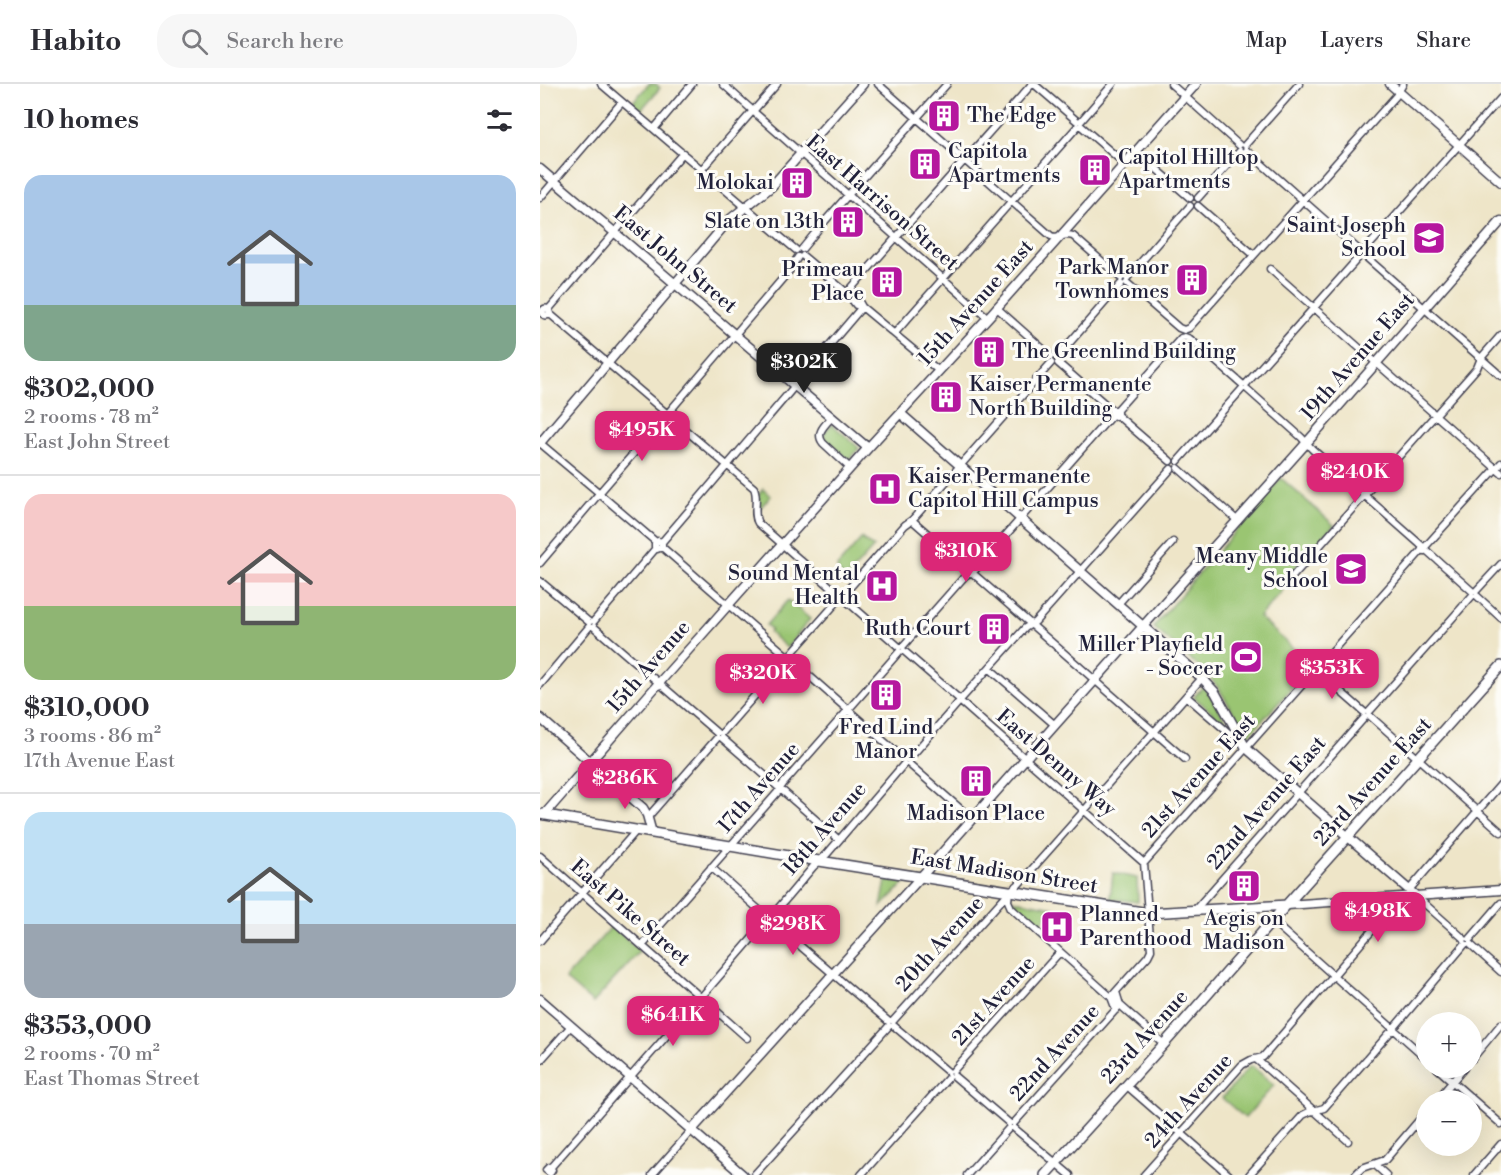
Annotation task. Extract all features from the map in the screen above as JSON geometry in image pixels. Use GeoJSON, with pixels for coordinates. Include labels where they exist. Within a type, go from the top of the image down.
{"type":"FeatureCollection","features":[{"type":"Feature","properties":{"kind":"main road","name":"23rd Avenue East"},"geometry":{"type":"LineString","coordinates":[[1269,924],[1498,673]]}},
{"type":"Feature","properties":{"kind":"main road","name":"East Madison Street"},"geometry":{"type":"LineString","coordinates":[[542,815],[921,877],[1006,895],[1149,913],[1287,905]]}},
{"type":"Feature","properties":{"kind":"main road"},"geometry":{"type":"LineString","coordinates":[[1255,908],[1264,914],[1269,924]]}},
{"type":"Feature","properties":{"kind":"main road","name":"23rd Avenue"},"geometry":{"type":"LineString","coordinates":[[1045,1175],[1269,924]]}},
{"type":"Feature","properties":{"kind":"street"},"geometry":{"type":"LineString","coordinates":[[654,129],[692,84]]}},
{"type":"Feature","properties":{"kind":"street","name":"East Harrison Street"},"geometry":{"type":"LineString","coordinates":[[723,84],[988,318]]}},
{"type":"Feature","properties":{"kind":"street"},"geometry":{"type":"LineString","coordinates":[[702,169],[777,84]]}},
{"type":"Feature","properties":{"kind":"street"},"geometry":{"type":"LineString","coordinates":[[863,84],[771,187],[729,220],[540,443],[972,819]]}},
{"type":"Feature","properties":{"kind":"street"},"geometry":{"type":"LineString","coordinates":[[878,84],[1051,236],[1067,234],[1073,236],[1244,386],[1501,618]]}},
{"type":"Feature","properties":{"kind":"street"},"geometry":{"type":"LineString","coordinates":[[540,563],[787,274],[800,253],[849,195],[947,84]]}},
{"type":"Feature","properties":{"kind":"street"},"geometry":{"type":"LineString","coordinates":[[847,293],[1033,84],[1125,164]]}},
{"type":"Feature","properties":{"kind":"street"},"geometry":{"type":"LineString","coordinates":[[895,333],[1113,84]]}},
{"type":"Feature","properties":{"kind":"street"},"geometry":{"type":"LineString","coordinates":[[1171,84],[1364,252],[1501,376]]}},
{"type":"Feature","properties":{"kind":"street","name":"15th Avenue East"},"geometry":{"type":"LineString","coordinates":[[782,545],[1196,84]]}},
{"type":"Feature","properties":{"kind":"street"},"geometry":{"type":"LineString","coordinates":[[648,817],[1190,206],[1188,202],[1242,148],[1299,84]]}},
{"type":"Feature","properties":{"kind":"street"},"geometry":{"type":"LineString","coordinates":[[1390,84],[1401,88],[1459,145],[1501,182]]}},
{"type":"Feature","properties":{"kind":"street"},"geometry":{"type":"LineString","coordinates":[[605,85],[622,102],[847,293],[856,305],[862,307],[895,333],[939,371]]}},
{"type":"Feature","properties":{"kind":"street","name":"17th Avenue"},"geometry":{"type":"LineString","coordinates":[[642,946],[965,576],[975,570],[1401,88]]}},
{"type":"Feature","properties":{"kind":"street"},"geometry":{"type":"LineString","coordinates":[[1175,464],[1359,257],[1363,259],[1364,252],[1501,98]]}},
{"type":"Feature","properties":{"kind":"street"},"geometry":{"type":"LineString","coordinates":[[540,198],[622,102]]}},
{"type":"Feature","properties":{"kind":"street"},"geometry":{"type":"LineString","coordinates":[[1136,151],[1200,201],[1198,206]]}},
{"type":"Feature","properties":{"kind":"street"},"geometry":{"type":"LineString","coordinates":[[544,312],[683,153]]}},
{"type":"Feature","properties":{"kind":"street","name":"East John Street"},"geometry":{"type":"LineString","coordinates":[[540,169],[868,448]]}},
{"type":"Feature","properties":{"kind":"street"},"geometry":{"type":"LineString","coordinates":[[1190,206],[1194,208],[1198,206]]}},
{"type":"Feature","properties":{"kind":"street"},"geometry":{"type":"LineString","coordinates":[[1198,206],[1254,255]]}},
{"type":"Feature","properties":{"kind":"street","name":"19th Avenue East"},"geometry":{"type":"LineString","coordinates":[[691,1131],[1238,521],[1501,221]]}},
{"type":"Feature","properties":{"kind":"street"},"geometry":{"type":"LineString","coordinates":[[1270,270],[1499,468]]}},
{"type":"Feature","properties":{"kind":"street"},"geometry":{"type":"LineString","coordinates":[[540,685],[862,307]]}},
{"type":"Feature","properties":{"kind":"street"},"geometry":{"type":"LineString","coordinates":[[997,308],[1238,521]]}},
{"type":"Feature","properties":{"kind":"street","name":"East Denny Way"},"geometry":{"type":"LineString","coordinates":[[544,312],[608,363],[755,489],[758,524],[1144,863]]}},
{"type":"Feature","properties":{"kind":"street"},"geometry":{"type":"LineString","coordinates":[[1284,585],[1477,368],[1481,358],[1501,335]]}},
{"type":"Feature","properties":{"kind":"street"},"geometry":{"type":"LineString","coordinates":[[900,413],[1202,678],[1215,692],[1246,748],[1501,972]]}},
{"type":"Feature","properties":{"kind":"street"},"geometry":{"type":"LineString","coordinates":[[832,417],[820,431],[820,439],[850,468]]}},
{"type":"Feature","properties":{"kind":"street","name":"18th Avenue"},"geometry":{"type":"LineString","coordinates":[[550,1171],[989,668],[1025,628],[1035,622],[1171,469],[1169,466],[1175,464]]}},
{"type":"Feature","properties":{"kind":"street","name":"21st Avenue East"},"geometry":{"type":"LineString","coordinates":[[1144,863],[1424,548],[1499,468]]}},
{"type":"Feature","properties":{"kind":"street"},"geometry":{"type":"LineString","coordinates":[[912,520],[1185,759]]}},
{"type":"Feature","properties":{"kind":"street"},"geometry":{"type":"LineString","coordinates":[[1118,604],[1173,543]]}},
{"type":"Feature","properties":{"kind":"street","name":"15th Avenue"},"geometry":{"type":"LineString","coordinates":[[542,815],[782,545]]}},
{"type":"Feature","properties":{"kind":"street","name":"22nd Avenue East"},"geometry":{"type":"LineString","coordinates":[[1193,911],[1501,564]]}},
{"type":"Feature","properties":{"kind":"street"},"geometry":{"type":"LineString","coordinates":[[540,580],[839,840]]}},
{"type":"Feature","properties":{"kind":"street"},"geometry":{"type":"LineString","coordinates":[[989,668],[1055,725]]}},
{"type":"Feature","properties":{"kind":"street"},"geometry":{"type":"LineString","coordinates":[[1316,670],[1501,832]]}},
{"type":"Feature","properties":{"kind":"street","name":"20th Avenue"},"geometry":{"type":"LineString","coordinates":[[754,1175],[1006,895],[1018,885],[1202,678]]}},
{"type":"Feature","properties":{"kind":"street"},"geometry":{"type":"LineString","coordinates":[[1186,696],[1230,734],[1239,735]]}},
{"type":"Feature","properties":{"kind":"street"},"geometry":{"type":"LineString","coordinates":[[540,718],[643,808],[652,833]]}},
{"type":"Feature","properties":{"kind":"street"},"geometry":{"type":"LineString","coordinates":[[1409,890],[1501,784]]}},
{"type":"Feature","properties":{"kind":"street"},"geometry":{"type":"LineString","coordinates":[[540,941],[636,831]]}},
{"type":"Feature","properties":{"kind":"street","name":"East Pike Street"},"geometry":{"type":"LineString","coordinates":[[540,856],[747,1038]]}},
{"type":"Feature","properties":{"kind":"street"},"geometry":{"type":"LineString","coordinates":[[1144,863],[1149,913]]}},
{"type":"Feature","properties":{"kind":"street"},"geometry":{"type":"LineString","coordinates":[[711,867],[891,1024],[1070,1175]]}},
{"type":"Feature","properties":{"kind":"street","name":"East Madison Street"},"geometry":{"type":"LineString","coordinates":[[1287,905],[1501,890]]}},
{"type":"Feature","properties":{"kind":"street"},"geometry":{"type":"LineString","coordinates":[[1005,907],[1003,902],[1006,895]]}},
{"type":"Feature","properties":{"kind":"street"},"geometry":{"type":"LineString","coordinates":[[1006,895],[1008,904],[1016,914]]}},
{"type":"Feature","properties":{"kind":"street","name":"24th Avenue"},"geometry":{"type":"LineString","coordinates":[[1144,1175],[1242,1065],[1263,1057],[1395,904],[1396,898]]}},
{"type":"Feature","properties":{"kind":"street"},"geometry":{"type":"LineString","coordinates":[[1249,1175],[1303,1114],[1324,1108],[1501,903]]}},
{"type":"Feature","properties":{"kind":"street"},"geometry":{"type":"LineString","coordinates":[[993,910],[1003,906],[1016,914],[1113,995],[1118,1007],[1164,1044]]}},
{"type":"Feature","properties":{"kind":"street","name":"22nd Avenue"},"geometry":{"type":"LineString","coordinates":[[1113,995],[1151,950],[1149,913]]}},
{"type":"Feature","properties":{"kind":"street"},"geometry":{"type":"LineString","coordinates":[[1269,924],[1334,976],[1416,1049]]}},
{"type":"Feature","properties":{"kind":"street","name":"21st Avenue"},"geometry":{"type":"LineString","coordinates":[[861,1175],[1060,952]]}},
{"type":"Feature","properties":{"kind":"street"},"geometry":{"type":"LineString","coordinates":[[540,999],[744,1175]]}},
{"type":"Feature","properties":{"kind":"street","name":"22nd Avenue"},"geometry":{"type":"LineString","coordinates":[[967,1175],[1118,1007]]}},
{"type":"Feature","properties":{"kind":"street"},"geometry":{"type":"LineString","coordinates":[[1482,1047],[1501,1024]]}},
{"type":"Feature","properties":{"kind":"street"},"geometry":{"type":"LineString","coordinates":[[540,1061],[572,1026]]}},
{"type":"Feature","properties":{"kind":"street"},"geometry":{"type":"LineString","coordinates":[[1257,1060],[1348,1141]]}},
{"type":"Feature","properties":{"kind":"street"},"geometry":{"type":"LineString","coordinates":[[1449,1078],[1501,1124]]}},
{"type":"Feature","properties":{"kind":"street"},"geometry":{"type":"LineString","coordinates":[[1445,1090],[1456,1078]]}},
{"type":"Feature","properties":{"kind":"street"},"geometry":{"type":"LineString","coordinates":[[1126,1085],[1229,1175]]}},
{"type":"Feature","properties":{"kind":"street"},"geometry":{"type":"LineString","coordinates":[[1355,1175],[1362,1168],[1385,1160],[1416,1124]]}},
{"type":"Feature","properties":{"kind":"street"},"geometry":{"type":"LineString","coordinates":[[652,1175],[691,1131]]}},
{"type":"Feature","properties":{"kind":"street"},"geometry":{"type":"LineString","coordinates":[[1474,1175],[1501,1144]]}},
{"type":"Feature","properties":{"kind":"street"},"geometry":{"type":"LineString","coordinates":[[540,1161],[550,1171]]}},
{"type":"Feature","properties":{"kind":"street"},"geometry":{"type":"LineString","coordinates":[[1374,1164],[1386,1175]]}},
{"type":"Feature","properties":{"kind":"green space"},"geometry":{"type":"Polygon","coordinates":[[[649,84],[656,84],[660,88],[640,111],[631,104],[649,84]]]}},
{"type":"Feature","properties":{"kind":"green space"},"geometry":{"type":"Polygon","coordinates":[[[832,424],[859,448],[849,460],[824,438],[824,433],[832,424]]]}},
{"type":"Feature","properties":{"kind":"green space"},"geometry":{"type":"Polygon","coordinates":[[[1357,465],[1371,477],[1364,485],[1350,473],[1357,465]]]}},
{"type":"Feature","properties":{"kind":"green space"},"geometry":{"type":"Polygon","coordinates":[[[1281,478],[1334,525],[1279,586],[1283,590],[1259,617],[1312,666],[1248,736],[1207,674],[1153,627],[1281,478]]]}},
{"type":"Feature","properties":{"kind":"green space"},"geometry":{"type":"Polygon","coordinates":[[[763,489],[771,496],[759,509],[759,494],[763,489]]]}},
{"type":"Feature","properties":{"kind":"green space"},"geometry":{"type":"Polygon","coordinates":[[[862,538],[874,547],[841,584],[837,581],[842,575],[838,572],[837,567],[862,538]]]}},
{"type":"Feature","properties":{"kind":"green space"},"geometry":{"type":"Polygon","coordinates":[[[788,600],[810,619],[787,648],[769,632],[771,629],[766,625],[788,600]]]}},
{"type":"Feature","properties":{"kind":"green space"},"geometry":{"type":"Polygon","coordinates":[[[1204,685],[1230,728],[1194,697],[1204,685]]]}},
{"type":"Feature","properties":{"kind":"green space"},"geometry":{"type":"Polygon","coordinates":[[[1113,873],[1137,878],[1138,902],[1110,899],[1113,873]]]}},
{"type":"Feature","properties":{"kind":"green space"},"geometry":{"type":"Polygon","coordinates":[[[886,881],[905,883],[881,907],[886,881]]]}},
{"type":"Feature","properties":{"kind":"green space"},"geometry":{"type":"Polygon","coordinates":[[[1014,900],[1054,907],[1040,925],[1014,900]]]}},
{"type":"Feature","properties":{"kind":"green space"},"geometry":{"type":"Polygon","coordinates":[[[612,926],[640,951],[593,1003],[565,979],[612,926]]]}},
{"type":"Feature","properties":{"kind":"green space"},"geometry":{"type":"Polygon","coordinates":[[[1250,1066],[1274,1085],[1245,1118],[1222,1098],[1250,1066]]]}},
{"type":"Feature","properties":{"kind":"place","name":"The Edge"},"geometry":{"type":"Point","coordinates":[944,116]}},
{"type":"Feature","properties":{"kind":"place","name":"Capitola Apartments"},"geometry":{"type":"Point","coordinates":[925,164]}},
{"type":"Feature","properties":{"kind":"place","name":"Capitol Hilltop Apartments"},"geometry":{"type":"Point","coordinates":[1095,170]}},
{"type":"Feature","properties":{"kind":"place","name":"Molokai"},"geometry":{"type":"Point","coordinates":[797,183]}},
{"type":"Feature","properties":{"kind":"place","name":"Slate on 13th"},"geometry":{"type":"Point","coordinates":[848,222]}},
{"type":"Feature","properties":{"kind":"place","name":"Saint Joseph School"},"geometry":{"type":"Point","coordinates":[1429,238]}},
{"type":"Feature","properties":{"kind":"place","name":"Park Manor Townhomes"},"geometry":{"type":"Point","coordinates":[1192,280]}},
{"type":"Feature","properties":{"kind":"place","name":"Primeau Place"},"geometry":{"type":"Point","coordinates":[887,282]}},
{"type":"Feature","properties":{"kind":"place","name":"The Greenlind Building"},"geometry":{"type":"Point","coordinates":[989,352]}},
{"type":"Feature","properties":{"kind":"place","name":"Kaiser Permanente North Building"},"geometry":{"type":"Point","coordinates":[946,397]}},
{"type":"Feature","properties":{"kind":"place","name":"Kaiser Permanente Capitol Hill Campus"},"geometry":{"type":"Point","coordinates":[885,489]}},
{"type":"Feature","properties":{"kind":"place","name":"Meany Middle School"},"geometry":{"type":"Point","coordinates":[1351,569]}},
{"type":"Feature","properties":{"kind":"place","name":"Sound Mental Health"},"geometry":{"type":"Point","coordinates":[882,586]}},
{"type":"Feature","properties":{"kind":"place","name":"Ruth Court"},"geometry":{"type":"Point","coordinates":[994,629]}},
{"type":"Feature","properties":{"kind":"place","name":"Miller Playfield - Soccer"},"geometry":{"type":"Point","coordinates":[1246,657]}},
{"type":"Feature","properties":{"kind":"place","name":"Fred Lind Manor"},"geometry":{"type":"Point","coordinates":[886,695]}},
{"type":"Feature","properties":{"kind":"place","name":"Madison Place"},"geometry":{"type":"Point","coordinates":[976,781]}},
{"type":"Feature","properties":{"kind":"place","name":"Aegis on Madison"},"geometry":{"type":"Point","coordinates":[1244,886]}},
{"type":"Feature","properties":{"kind":"place","name":"Planned Parenthood"},"geometry":{"type":"Point","coordinates":[1057,927]}}]}
